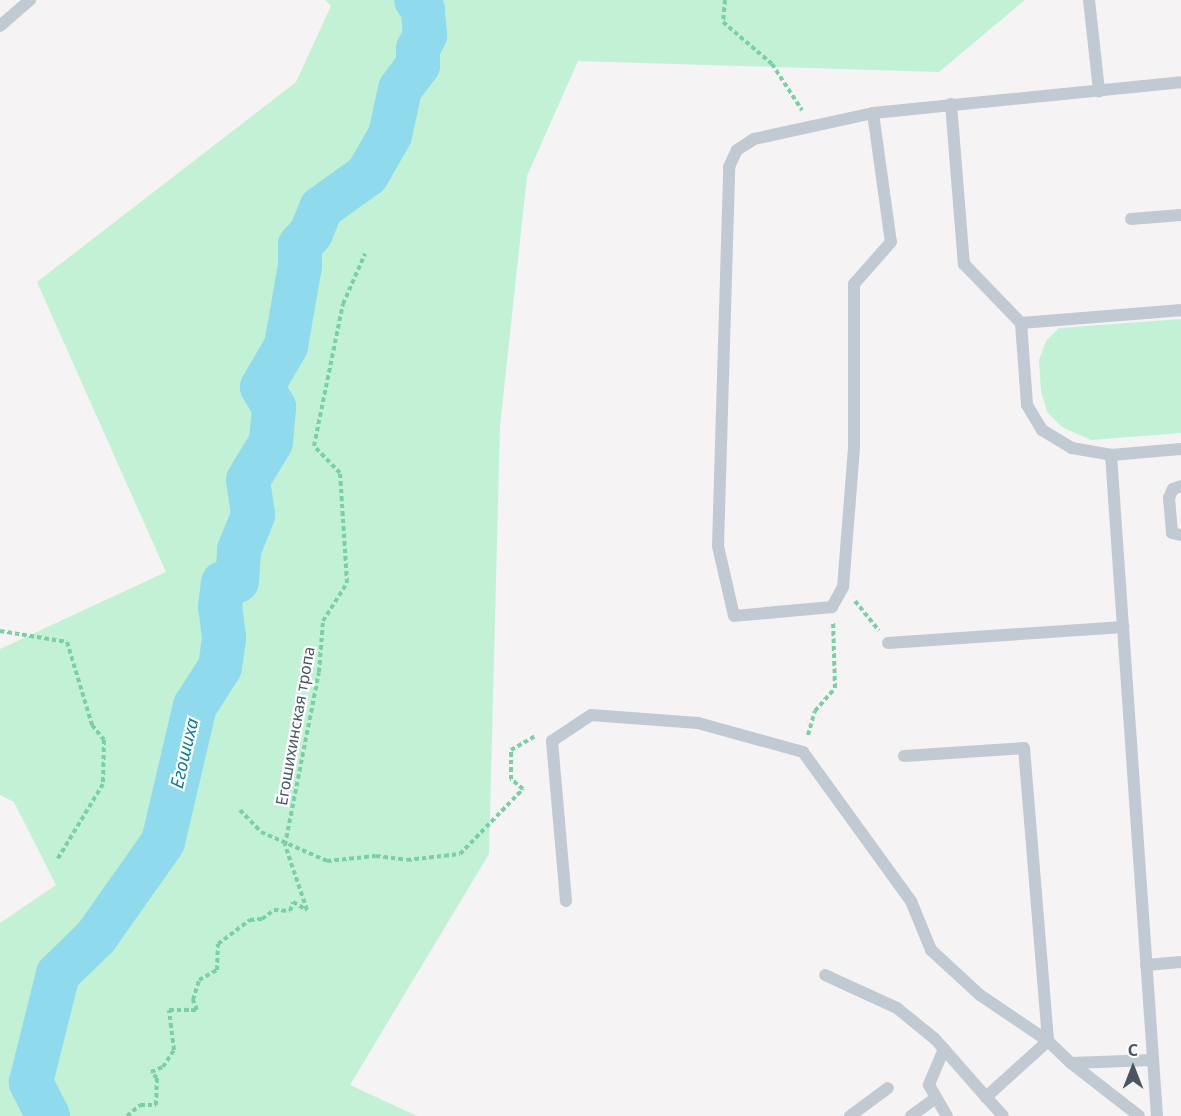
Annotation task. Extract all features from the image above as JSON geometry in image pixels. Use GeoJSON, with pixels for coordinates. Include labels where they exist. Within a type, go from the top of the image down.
{"type":"FeatureCollection","features":[{"type":"Feature","properties":{"kind":"lane"},"geometry":{"type":"LineString","coordinates":[[0,26],[30,0]]}},
{"type":"Feature","properties":{"kind":"lane"},"geometry":{"type":"LineString","coordinates":[[1089,0],[1099,91]]}},
{"type":"Feature","properties":{"kind":"lane"},"geometry":{"type":"LineString","coordinates":[[873,113],[891,242],[855,284],[855,448],[843,587],[832,607],[734,616],[718,546],[729,166],[737,150],[754,139],[814,128],[873,113],[1181,82]]}},
{"type":"Feature","properties":{"kind":"lane"},"geometry":{"type":"LineString","coordinates":[[951,104],[964,264],[1021,323],[1027,405],[1042,430],[1072,448],[1110,455],[1181,449]]}},
{"type":"Feature","properties":{"kind":"lane"},"geometry":{"type":"LineString","coordinates":[[1131,219],[1181,215]]}},
{"type":"Feature","properties":{"kind":"lane"},"geometry":{"type":"LineString","coordinates":[[1021,323],[1181,310]]}},
{"type":"Feature","properties":{"kind":"lane"},"geometry":{"type":"LineString","coordinates":[[1110,455],[1157,1116]]}},
{"type":"Feature","properties":{"kind":"lane"},"geometry":{"type":"LineString","coordinates":[[1181,486],[1173,489],[1169,498],[1172,533],[1181,535]]}},
{"type":"Feature","properties":{"kind":"lane"},"geometry":{"type":"LineString","coordinates":[[888,643],[1123,627]]}},
{"type":"Feature","properties":{"kind":"lane"},"geometry":{"type":"LineString","coordinates":[[566,900],[552,741],[591,715],[698,723],[803,752],[911,900],[931,950],[980,995],[1048,1041],[1071,1063],[1139,1116]]}},
{"type":"Feature","properties":{"kind":"lane"},"geometry":{"type":"LineString","coordinates":[[904,756],[1024,748],[1048,1041]]}},
{"type":"Feature","properties":{"kind":"lane"},"geometry":{"type":"LineString","coordinates":[[1146,965],[1181,962]]}},
{"type":"Feature","properties":{"kind":"lane"},"geometry":{"type":"LineString","coordinates":[[825,975],[897,1008],[944,1049],[1003,1116]]}},
{"type":"Feature","properties":{"kind":"lane"},"geometry":{"type":"LineString","coordinates":[[986,1097],[1048,1041]]}},
{"type":"Feature","properties":{"kind":"lane"},"geometry":{"type":"LineString","coordinates":[[944,1049],[930,1085],[934,1099],[947,1116]]}},
{"type":"Feature","properties":{"kind":"lane"},"geometry":{"type":"LineString","coordinates":[[1071,1063],[1153,1060]]}},
{"type":"Feature","properties":{"kind":"lane"},"geometry":{"type":"LineString","coordinates":[[850,1116],[888,1088]]}},
{"type":"Feature","properties":{"kind":"lane"},"geometry":{"type":"LineString","coordinates":[[911,1116],[934,1099]]}},
{"type":"Feature","properties":{"kind":"path"},"geometry":{"type":"LineString","coordinates":[[725,0],[723,22],[772,64],[814,128]]}},
{"type":"Feature","properties":{"kind":"path","name":"Егошихинская тропа"},"geometry":{"type":"LineString","coordinates":[[127,1116],[141,1105],[156,1105],[157,1077],[151,1072],[163,1066],[174,1050],[169,1010],[197,1010],[193,1000],[199,980],[217,970],[218,944],[250,920],[262,919],[274,910],[290,912],[293,902],[307,910],[285,845],[319,672],[323,621],[347,583],[340,473],[314,446],[343,304],[365,254]]}},
{"type":"Feature","properties":{"kind":"path"},"geometry":{"type":"LineString","coordinates":[[843,587],[888,643]]}},
{"type":"Feature","properties":{"kind":"path"},"geometry":{"type":"LineString","coordinates":[[803,752],[815,711],[835,688],[832,607]]}},
{"type":"Feature","properties":{"kind":"path"},"geometry":{"type":"LineString","coordinates":[[0,631],[67,642],[92,725],[104,740],[103,784],[57,860]]}},
{"type":"Feature","properties":{"kind":"path"},"geometry":{"type":"LineString","coordinates":[[240,810],[261,832],[285,845],[327,861],[376,856],[407,860],[460,854],[524,789],[511,779],[511,750],[544,730]]}},
{"type":"Feature","properties":{"kind":"green space"},"geometry":{"type":"Polygon","coordinates":[[[325,0],[1025,0],[939,72],[578,61],[527,176],[500,426],[489,854],[350,1085],[417,1116],[0,1116],[0,923],[56,885],[14,802],[0,795],[0,649],[166,572],[37,282],[296,82],[331,6],[325,0]]]}},
{"type":"Feature","properties":{"kind":"green space"},"geometry":{"type":"Polygon","coordinates":[[[1181,319],[1181,433],[1091,440],[1062,427],[1047,412],[1041,391],[1039,360],[1046,341],[1059,328],[1181,319]]]}},
{"type":"Feature","properties":{"kind":"waterway","name":"Егошиха"},"geometry":{"type":"LineString","coordinates":[[48,1116],[31,1082],[58,974],[96,937],[163,842],[195,706],[220,667],[224,638],[220,607],[223,583],[237,581],[239,550],[253,515],[248,480],[271,442],[274,407],[262,387],[286,346],[300,266],[300,245],[311,233],[321,208],[367,175],[390,135],[400,89],[418,65],[418,49],[425,35],[423,10],[416,0]]}}]}
